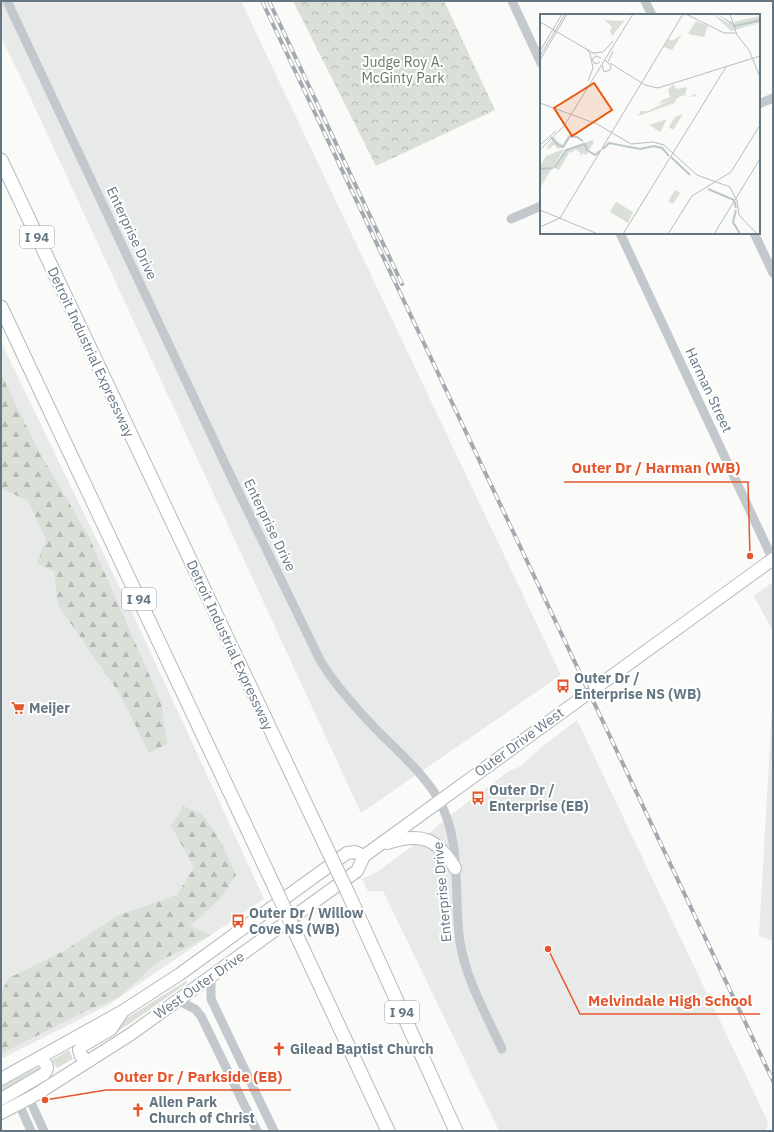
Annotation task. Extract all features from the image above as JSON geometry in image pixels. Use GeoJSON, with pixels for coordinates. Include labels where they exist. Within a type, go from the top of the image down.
{"type":"FeatureCollection","features":[{"type":"Feature","properties":{"kind":"highway","name":"Detroit Industrial Expressway"},"geometry":{"type":"LineString","coordinates":[[1,160],[348,893],[456,1131]]}},
{"type":"Feature","properties":{"kind":"highway","name":"I 94"},"geometry":{"type":"LineString","coordinates":[[1,307],[388,1131]]}},
{"type":"Feature","properties":{"kind":"main road","name":"Outer Drive West"},"geometry":{"type":"LineString","coordinates":[[367,854],[439,800],[773,559]]}},
{"type":"Feature","properties":{"kind":"main road"},"geometry":{"type":"LineString","coordinates":[[367,854],[384,844],[404,837],[421,838],[436,844],[445,851],[455,868]]}},
{"type":"Feature","properties":{"kind":"main road","name":"West Outer Drive"},"geometry":{"type":"LineString","coordinates":[[1,1079],[123,1011],[180,974],[347,853],[355,852],[367,854],[357,871],[131,1034],[24,1101],[1,1113]]}},
{"type":"Feature","properties":{"kind":"main road"},"geometry":{"type":"LineString","coordinates":[[89,1061],[81,1056],[79,1050],[82,1046],[111,1029],[123,1011]]}},
{"type":"Feature","properties":{"kind":"main road"},"geometry":{"type":"LineString","coordinates":[[1,1099],[44,1074],[47,1069],[47,1065],[45,1062],[38,1059]]}},
{"type":"Feature","properties":{"kind":"street","name":"Enterprise Drive"},"geometry":{"type":"LineString","coordinates":[[7,1],[227,468],[320,660],[334,682],[373,726],[408,759],[439,800],[453,838],[460,944],[468,975],[502,1049]]}},
{"type":"Feature","properties":{"kind":"street"},"geometry":{"type":"LineString","coordinates":[[512,1],[540,61]]}},
{"type":"Feature","properties":{"kind":"street"},"geometry":{"type":"LineString","coordinates":[[645,1],[652,14]]}},
{"type":"Feature","properties":{"kind":"street"},"geometry":{"type":"LineString","coordinates":[[760,104],[773,98]]}},
{"type":"Feature","properties":{"kind":"street"},"geometry":{"type":"LineString","coordinates":[[511,219],[540,206]]}},
{"type":"Feature","properties":{"kind":"street","name":"Harman Street"},"geometry":{"type":"LineString","coordinates":[[620,234],[773,559]]}},
{"type":"Feature","properties":{"kind":"street"},"geometry":{"type":"LineString","coordinates":[[754,234],[773,274]]}},
{"type":"Feature","properties":{"kind":"street"},"geometry":{"type":"LineString","coordinates":[[211,977],[211,999],[274,1131]]}},
{"type":"Feature","properties":{"kind":"street"},"geometry":{"type":"LineString","coordinates":[[178,1000],[202,1016],[256,1128],[268,1118]]}},
{"type":"Feature","properties":{"kind":"street"},"geometry":{"type":"LineString","coordinates":[[24,1101],[31,1131]]}},
{"type":"Feature","properties":{"kind":"street"},"geometry":{"type":"LineString","coordinates":[[24,1101],[44,1131]]}},
{"type":"Feature","properties":{"kind":"shaded area"},"geometry":{"type":"Polygon","coordinates":[[[1,1],[241,1],[561,675],[361,813],[1,37],[1,1]]]}},
{"type":"Feature","properties":{"kind":"shaded area"},"geometry":{"type":"Polygon","coordinates":[[[1,342],[138,625],[264,899],[108,1005],[1,1059],[1,342]]]}},
{"type":"Feature","properties":{"kind":"shaded area"},"geometry":{"type":"Polygon","coordinates":[[[773,582],[773,632],[754,596],[773,582]]]}},
{"type":"Feature","properties":{"kind":"shaded area"},"geometry":{"type":"Polygon","coordinates":[[[773,691],[773,941],[759,936],[773,691]]]}},
{"type":"Feature","properties":{"kind":"shaded area"},"geometry":{"type":"Polygon","coordinates":[[[577,720],[768,1122],[766,1131],[499,1131],[383,891],[368,891],[362,879],[377,872],[509,771],[521,766],[538,750],[577,720]]]}},
{"type":"Feature","properties":{"kind":"green space","name":"Judge Roy A. McGinty Park"},"geometry":{"type":"Polygon","coordinates":[[[293,1],[444,1],[495,110],[376,166],[293,1]]]}},
{"type":"Feature","properties":{"kind":"green space"},"geometry":{"type":"Polygon","coordinates":[[[1,374],[38,450],[89,537],[161,702],[167,744],[149,753],[121,696],[58,605],[54,571],[37,564],[46,539],[28,501],[1,488],[1,374]]]}},
{"type":"Feature","properties":{"kind":"green space"},"geometry":{"type":"Polygon","coordinates":[[[183,806],[202,814],[222,844],[236,875],[221,898],[190,926],[211,935],[158,962],[118,998],[90,1009],[1,1054],[1,992],[9,978],[64,951],[117,916],[177,895],[194,867],[171,826],[183,806]]]}},
{"type":"Feature","properties":{"kind":"green space"},"geometry":{"type":"Polygon","coordinates":[[[186,981],[187,983],[132,1022],[88,1050],[86,1047],[122,1021],[186,981]]]}},
{"type":"Feature","properties":{"kind":"green space"},"geometry":{"type":"Polygon","coordinates":[[[69,1050],[73,1059],[57,1068],[52,1060],[69,1050]]]}},
{"type":"Feature","properties":{"kind":"green space"},"geometry":{"type":"Polygon","coordinates":[[[38,1067],[41,1067],[42,1070],[1,1096],[1,1086],[38,1067]]]}},
{"type":"Feature","properties":{"kind":"railway"},"geometry":{"type":"LineString","coordinates":[[262,1],[773,1081]]}},
{"type":"Feature","properties":{"kind":"railway"},"geometry":{"type":"LineString","coordinates":[[269,1],[402,284]]}},
{"type":"Feature","properties":{"kind":"place","name":"Outer Dr / Harman (WB)"},"geometry":{"type":"Point","coordinates":[750,556]}},
{"type":"Feature","properties":{"kind":"place","name":"Outer Dr / Enterprise NS (WB)"},"geometry":{"type":"Point","coordinates":[563,686]}},
{"type":"Feature","properties":{"kind":"place","name":"Meijer"},"geometry":{"type":"Point","coordinates":[18,708]}},
{"type":"Feature","properties":{"kind":"place","name":"Outer Dr / Enterprise (EB)"},"geometry":{"type":"Point","coordinates":[478,798]}},
{"type":"Feature","properties":{"kind":"place","name":"Outer Dr / Willow Cove NS (WB)"},"geometry":{"type":"Point","coordinates":[238,921]}},
{"type":"Feature","properties":{"kind":"place","name":"Melvindale High School"},"geometry":{"type":"Point","coordinates":[548,949]}},
{"type":"Feature","properties":{"kind":"place","name":"Gilead Baptist Church"},"geometry":{"type":"Point","coordinates":[279,1049]}},
{"type":"Feature","properties":{"kind":"place","name":"Outer Dr / Parkside (EB)"},"geometry":{"type":"Point","coordinates":[45,1100]}},
{"type":"Feature","properties":{"kind":"place","name":"Allen Park Church of Christ"},"geometry":{"type":"Point","coordinates":[138,1110]}}]}
